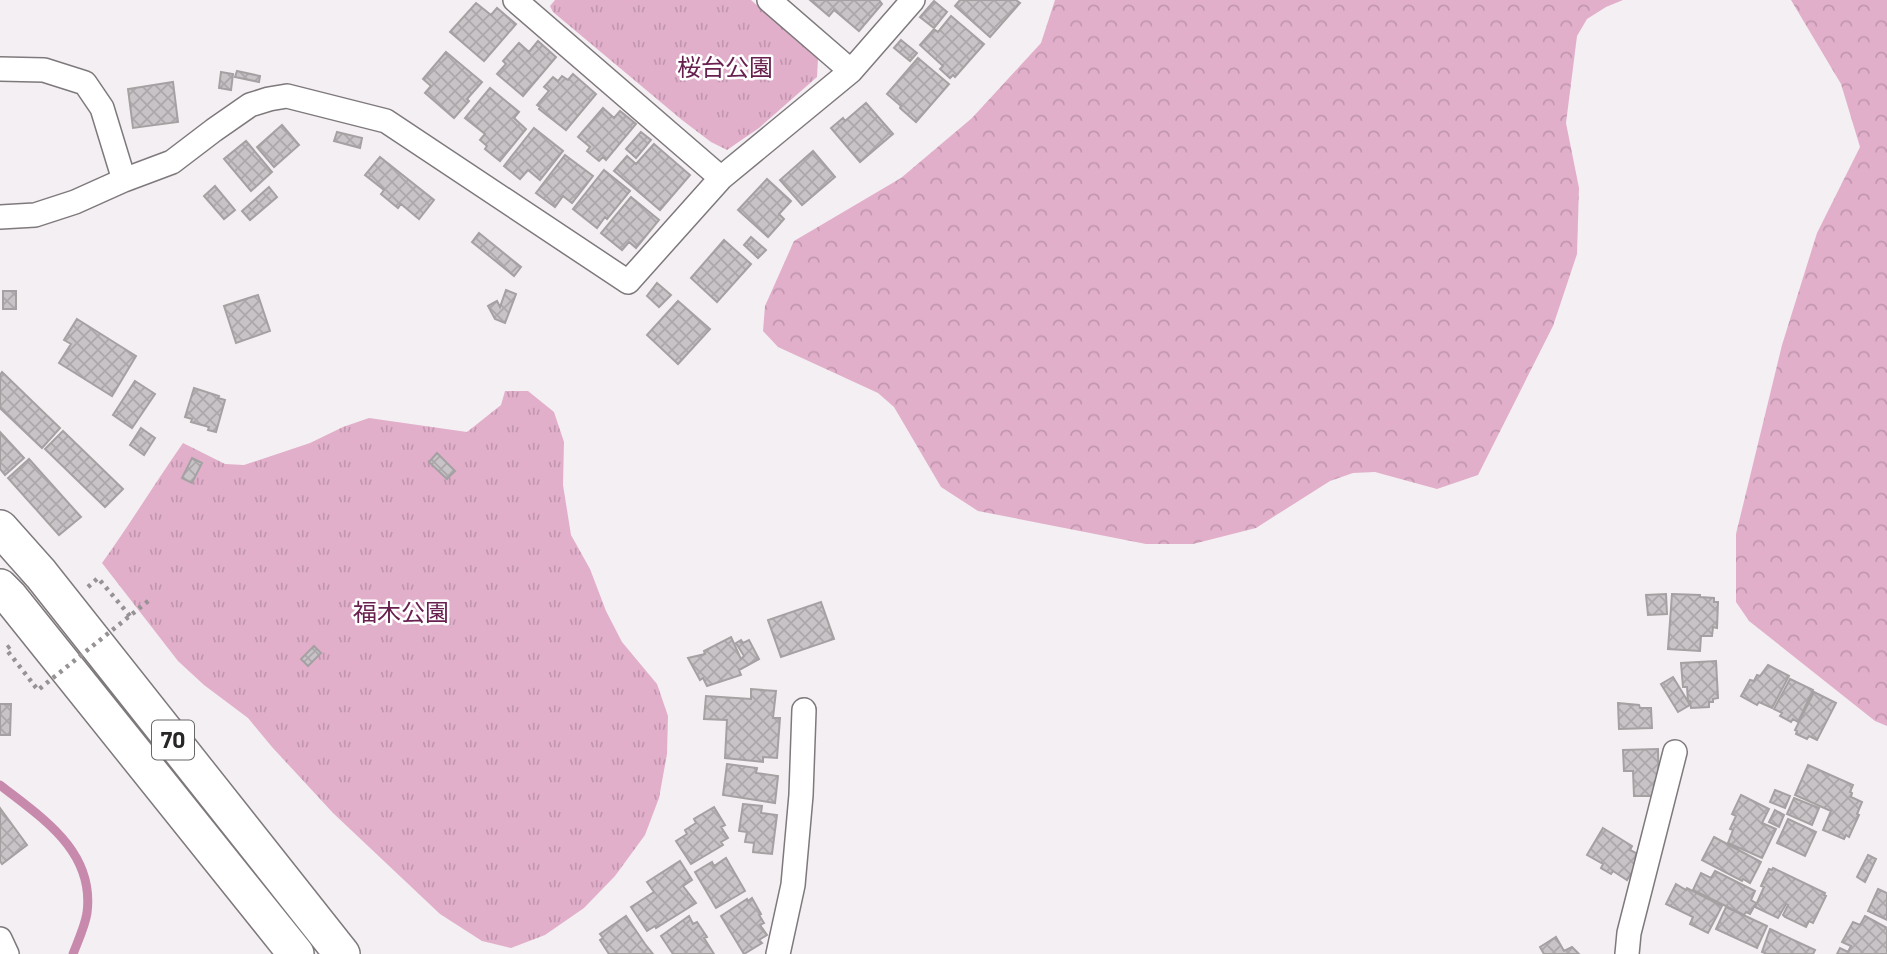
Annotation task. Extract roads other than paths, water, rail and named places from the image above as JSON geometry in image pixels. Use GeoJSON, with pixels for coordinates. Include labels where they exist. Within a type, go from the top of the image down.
{"type":"FeatureCollection","features":[{"type":"Feature","properties":{"kind":"main road","name":"70"},"geometry":{"type":"LineString","coordinates":[[0,528],[41,574],[332,942]]}},
{"type":"Feature","properties":{"kind":"main road","name":"70"},"geometry":{"type":"LineString","coordinates":[[3,595],[293,953]]}},
{"type":"Feature","properties":{"kind":"street"},"geometry":{"type":"LineString","coordinates":[[516,0],[721,178]]}},
{"type":"Feature","properties":{"kind":"street"},"geometry":{"type":"LineString","coordinates":[[769,0],[851,71]]}},
{"type":"Feature","properties":{"kind":"street"},"geometry":{"type":"LineString","coordinates":[[0,217],[36,215],[173,162],[250,105],[287,96],[386,121],[628,282],[721,178],[851,71],[913,0]]}},
{"type":"Feature","properties":{"kind":"street"},"geometry":{"type":"LineString","coordinates":[[0,69],[44,70],[85,83],[102,108],[124,180]]}},
{"type":"Feature","properties":{"kind":"street"},"geometry":{"type":"LineString","coordinates":[[3,595],[41,574]]}},
{"type":"Feature","properties":{"kind":"street"},"geometry":{"type":"LineString","coordinates":[[778,954],[793,885],[801,795],[804,710]]}},
{"type":"Feature","properties":{"kind":"street"},"geometry":{"type":"LineString","coordinates":[[1627,954],[1629,933],[1675,752]]}},
{"type":"Feature","properties":{"kind":"street"},"geometry":{"type":"LineString","coordinates":[[0,939],[7,954]]}},
{"type":"Feature","properties":{"kind":"street"},"geometry":{"type":"LineString","coordinates":[[293,953],[332,942]]}},
{"type":"Feature","properties":{"kind":"waterway"},"geometry":{"type":"LineString","coordinates":[[0,785],[62,838],[83,871],[87,913],[73,954]]}},
{"type":"Feature","properties":{"kind":"park label","name":"桜台公園"},"geometry":{"type":"Point","coordinates":[725,68]}},
{"type":"Feature","properties":{"kind":"park label","name":"福木公園"},"geometry":{"type":"Point","coordinates":[401,613]}}]}
